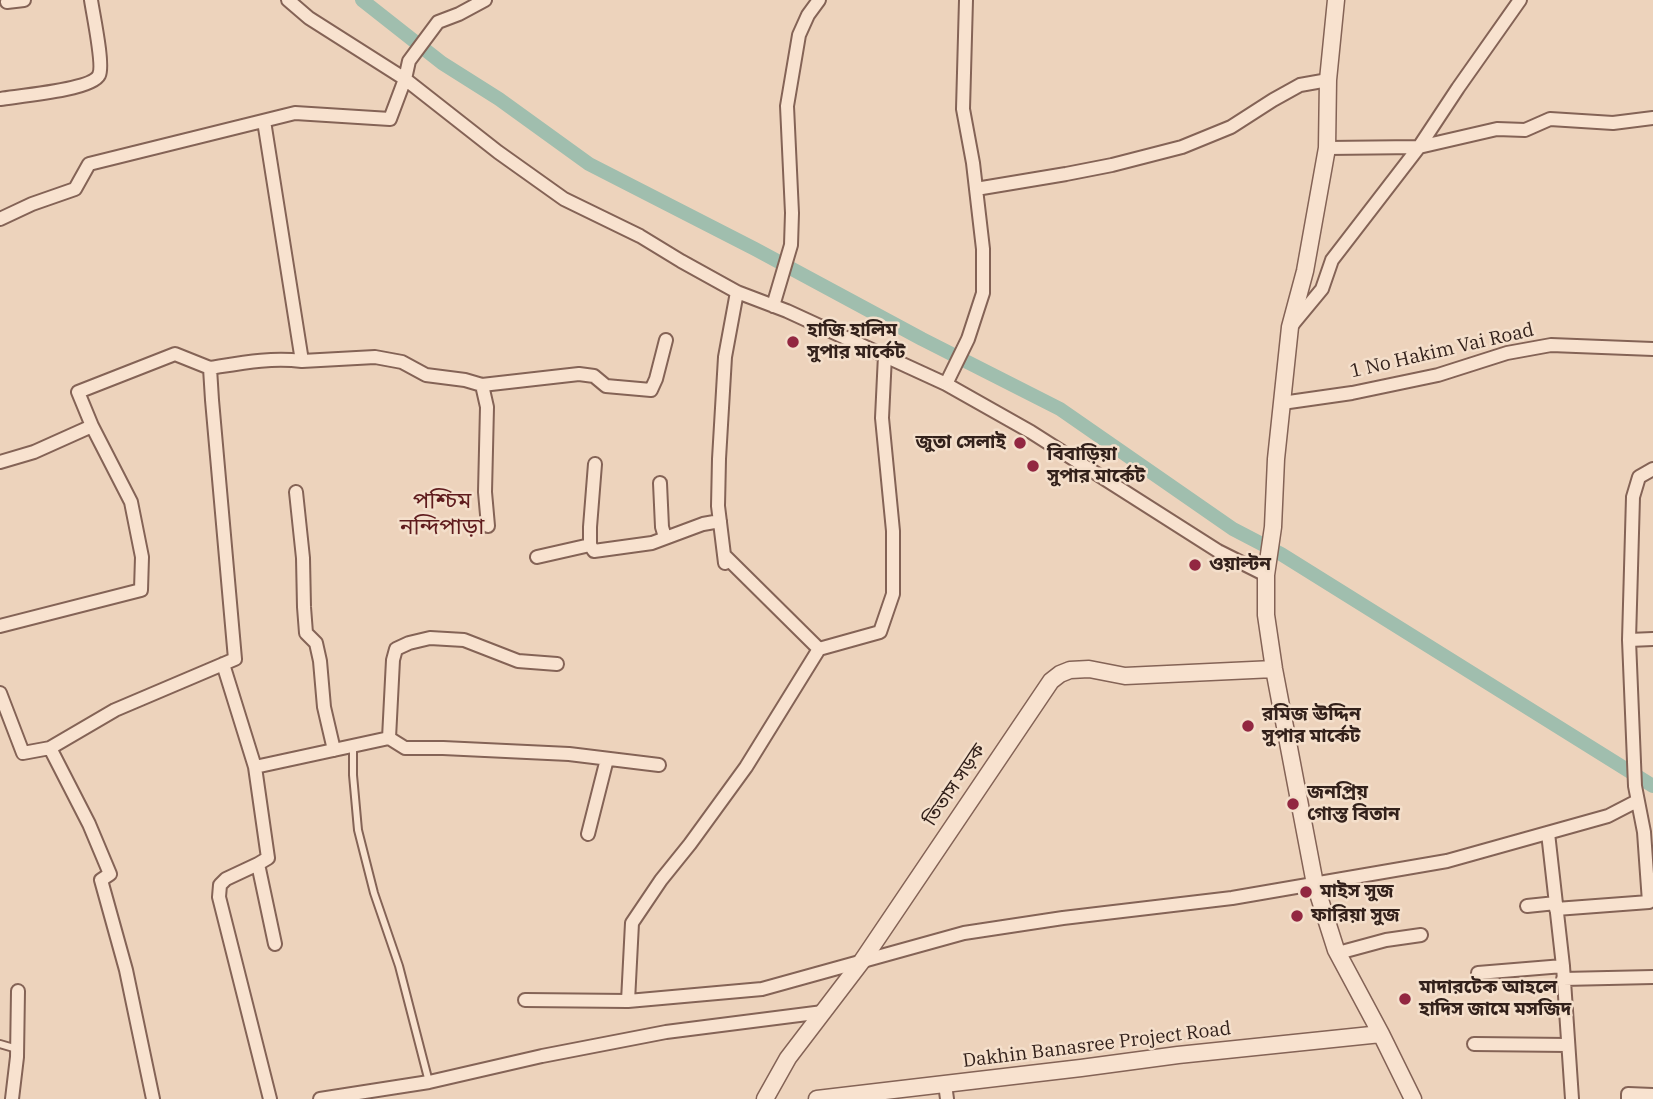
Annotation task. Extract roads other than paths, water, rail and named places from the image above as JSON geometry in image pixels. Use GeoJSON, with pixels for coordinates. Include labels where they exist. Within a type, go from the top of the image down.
{"type":"FeatureCollection","features":[{"type":"Feature","properties":{"kind":"street"},"geometry":{"type":"LineString","coordinates":[[7,2],[24,0]]}},
{"type":"Feature","properties":{"kind":"street"},"geometry":{"type":"LineString","coordinates":[[0,99],[79,87],[92,83],[99,76],[100,63],[91,0]]}},
{"type":"Feature","properties":{"kind":"street"},"geometry":{"type":"LineString","coordinates":[[288,0],[319,25],[405,79],[498,152],[564,199],[640,236],[737,292],[946,384],[1031,432],[1218,551],[1267,569]]}},
{"type":"Feature","properties":{"kind":"street"},"geometry":{"type":"LineString","coordinates":[[0,219],[75,188],[89,164],[295,113],[390,119],[409,61],[438,22],[485,0]]}},
{"type":"Feature","properties":{"kind":"street"},"geometry":{"type":"LineString","coordinates":[[773,306],[791,245],[788,106],[799,35],[808,15],[820,0]]}},
{"type":"Feature","properties":{"kind":"street"},"geometry":{"type":"LineString","coordinates":[[946,384],[968,339],[983,293],[983,249],[973,163],[963,109],[966,0]]}},
{"type":"Feature","properties":{"kind":"street"},"geometry":{"type":"LineString","coordinates":[[1336,0],[1328,80],[1327,148],[1305,271],[1290,327],[1276,459],[1266,615],[1315,884],[1338,953],[1413,1099]]}},
{"type":"Feature","properties":{"kind":"street"},"geometry":{"type":"LineString","coordinates":[[1290,327],[1322,289],[1332,260],[1419,147],[1520,0]]}},
{"type":"Feature","properties":{"kind":"street"},"geometry":{"type":"LineString","coordinates":[[976,188],[1112,165],[1182,146],[1231,127],[1300,85],[1328,80]]}},
{"type":"Feature","properties":{"kind":"street"},"geometry":{"type":"LineString","coordinates":[[1327,148],[1419,147],[1497,128],[1525,130],[1550,119],[1613,123],[1653,118]]}},
{"type":"Feature","properties":{"kind":"street"},"geometry":{"type":"LineString","coordinates":[[264,121],[302,361]]}},
{"type":"Feature","properties":{"kind":"street"},"geometry":{"type":"LineString","coordinates":[[737,292],[726,357],[719,459],[718,506],[724,561],[819,649]]}},
{"type":"Feature","properties":{"kind":"street"},"geometry":{"type":"LineString","coordinates":[[0,626],[141,590],[142,557],[131,502],[92,426],[78,392],[175,354],[210,368],[252,360],[302,361],[375,357],[402,362],[426,375],[482,384],[579,374],[594,376],[606,386],[651,390],[666,340]]}},
{"type":"Feature","properties":{"kind":"street","name":"1 No Hakim Vai Road"},"geometry":{"type":"LineString","coordinates":[[1282,403],[1353,393],[1438,375],[1507,353],[1551,345],[1653,349]]}},
{"type":"Feature","properties":{"kind":"street"},"geometry":{"type":"LineString","coordinates":[[628,1002],[632,923],[661,880],[746,767],[819,649],[880,632],[893,594],[893,531],[882,418],[885,355]]}},
{"type":"Feature","properties":{"kind":"street"},"geometry":{"type":"LineString","coordinates":[[1,702],[23,753],[50,748],[115,710],[235,659],[210,368]]}},
{"type":"Feature","properties":{"kind":"street"},"geometry":{"type":"LineString","coordinates":[[482,384],[487,407],[485,492],[488,526]]}},
{"type":"Feature","properties":{"kind":"street"},"geometry":{"type":"LineString","coordinates":[[0,463],[33,452],[92,426]]}},
{"type":"Feature","properties":{"kind":"street"},"geometry":{"type":"LineString","coordinates":[[595,464],[590,527],[590,545],[594,551],[652,543],[702,524],[720,521]]}},
{"type":"Feature","properties":{"kind":"street"},"geometry":{"type":"LineString","coordinates":[[1527,906],[1651,902],[1644,832],[1635,786],[1629,640],[1633,497],[1639,477],[1653,469]]}},
{"type":"Feature","properties":{"kind":"street"},"geometry":{"type":"LineString","coordinates":[[660,483],[665,537]]}},
{"type":"Feature","properties":{"kind":"street"},"geometry":{"type":"LineString","coordinates":[[296,492],[303,558],[306,633],[316,643],[324,707],[334,750]]}},
{"type":"Feature","properties":{"kind":"street"},"geometry":{"type":"LineString","coordinates":[[537,557],[590,545]]}},
{"type":"Feature","properties":{"kind":"street"},"geometry":{"type":"LineString","coordinates":[[389,738],[393,660],[396,649],[430,638],[464,640],[518,661],[556,664]]}},
{"type":"Feature","properties":{"kind":"street"},"geometry":{"type":"LineString","coordinates":[[1629,640],[1653,639]]}},
{"type":"Feature","properties":{"kind":"street"},"geometry":{"type":"LineString","coordinates":[[223,664],[255,767],[268,858],[226,879],[220,885],[219,897],[270,1099]]}},
{"type":"Feature","properties":{"kind":"street","name":"তিতাস সড়ক"},"geometry":{"type":"LineString","coordinates":[[765,1099],[788,1058],[862,961],[1051,681],[1070,670],[1089,669],[1125,676],[1274,669]]}},
{"type":"Feature","properties":{"kind":"street"},"geometry":{"type":"LineString","coordinates":[[255,767],[389,738],[405,748],[556,753],[659,765]]}},
{"type":"Feature","properties":{"kind":"street"},"geometry":{"type":"LineString","coordinates":[[50,748],[89,824],[110,874],[101,880],[126,970],[153,1099]]}},
{"type":"Feature","properties":{"kind":"street"},"geometry":{"type":"LineString","coordinates":[[588,834],[607,759]]}},
{"type":"Feature","properties":{"kind":"street"},"geometry":{"type":"LineString","coordinates":[[525,1000],[628,1002],[762,989],[964,933],[1232,898],[1447,861],[1608,816],[1637,801]]}},
{"type":"Feature","properties":{"kind":"street"},"geometry":{"type":"LineString","coordinates":[[1548,833],[1563,966],[1572,1099]]}},
{"type":"Feature","properties":{"kind":"street"},"geometry":{"type":"LineString","coordinates":[[258,864],[275,944]]}},
{"type":"Feature","properties":{"kind":"street"},"geometry":{"type":"LineString","coordinates":[[1338,953],[1386,940],[1421,935]]}},
{"type":"Feature","properties":{"kind":"street"},"geometry":{"type":"LineString","coordinates":[[1479,973],[1563,966]]}},
{"type":"Feature","properties":{"kind":"street"},"geometry":{"type":"LineString","coordinates":[[1563,979],[1653,977]]}},
{"type":"Feature","properties":{"kind":"street"},"geometry":{"type":"LineString","coordinates":[[12,1099],[17,1048],[18,991]]}},
{"type":"Feature","properties":{"kind":"street"},"geometry":{"type":"LineString","coordinates":[[320,1099],[429,1082],[542,1056],[666,1032],[823,1012]]}},
{"type":"Feature","properties":{"kind":"street","name":"Dakhin Banasree Project Road"},"geometry":{"type":"LineString","coordinates":[[817,1099],[946,1092],[1081,1068],[1178,1055],[1381,1034]]}},
{"type":"Feature","properties":{"kind":"street"},"geometry":{"type":"LineString","coordinates":[[1474,1044],[1568,1045]]}},
{"type":"Feature","properties":{"kind":"street"},"geometry":{"type":"LineString","coordinates":[[1629,1099],[1628,1094],[1653,1096]]}},
{"type":"Feature","properties":{"kind":"lane"},"geometry":{"type":"LineString","coordinates":[[353,746],[358,830],[374,893],[399,966],[429,1082]]}},
{"type":"Feature","properties":{"kind":"lane"},"geometry":{"type":"LineString","coordinates":[[0,1044],[17,1048]]}},
{"type":"Feature","properties":{"kind":"waterway"},"geometry":{"type":"LineString","coordinates":[[362,0],[442,63],[499,99],[589,164],[1060,409],[1233,529],[1281,554],[1653,786]]}},
{"type":"Feature","properties":{"kind":"place","name":"হাজি হালিম সুপার মার্কেট"},"geometry":{"type":"Point","coordinates":[793,342]}},
{"type":"Feature","properties":{"kind":"place","name":"জুতা সেলাই"},"geometry":{"type":"Point","coordinates":[1020,443]}},
{"type":"Feature","properties":{"kind":"place","name":"বিবাড়িয়া সুপার মার্কেট"},"geometry":{"type":"Point","coordinates":[1033,466]}},
{"type":"Feature","properties":{"kind":"place","name":"ওয়াল্টন"},"geometry":{"type":"Point","coordinates":[1195,565]}},
{"type":"Feature","properties":{"kind":"place","name":"রমিজ ঊদ্দিন সুপার মার্কেট"},"geometry":{"type":"Point","coordinates":[1248,726]}},
{"type":"Feature","properties":{"kind":"place","name":"জনপ্রিয় গোস্ত বিতান"},"geometry":{"type":"Point","coordinates":[1293,804]}},
{"type":"Feature","properties":{"kind":"place","name":"মাইস সুজ"},"geometry":{"type":"Point","coordinates":[1306,892]}},
{"type":"Feature","properties":{"kind":"place","name":"ফারিয়া সুজ"},"geometry":{"type":"Point","coordinates":[1297,916]}},
{"type":"Feature","properties":{"kind":"place","name":"মাদারটেক আহলে হাদিস জামে মসজিদ"},"geometry":{"type":"Point","coordinates":[1405,999]}},
{"type":"Feature","properties":{"kind":"district","name":"পশ্চিম নন্দিপাড়া"},"geometry":{"type":"Point","coordinates":[442,514]}}]}
